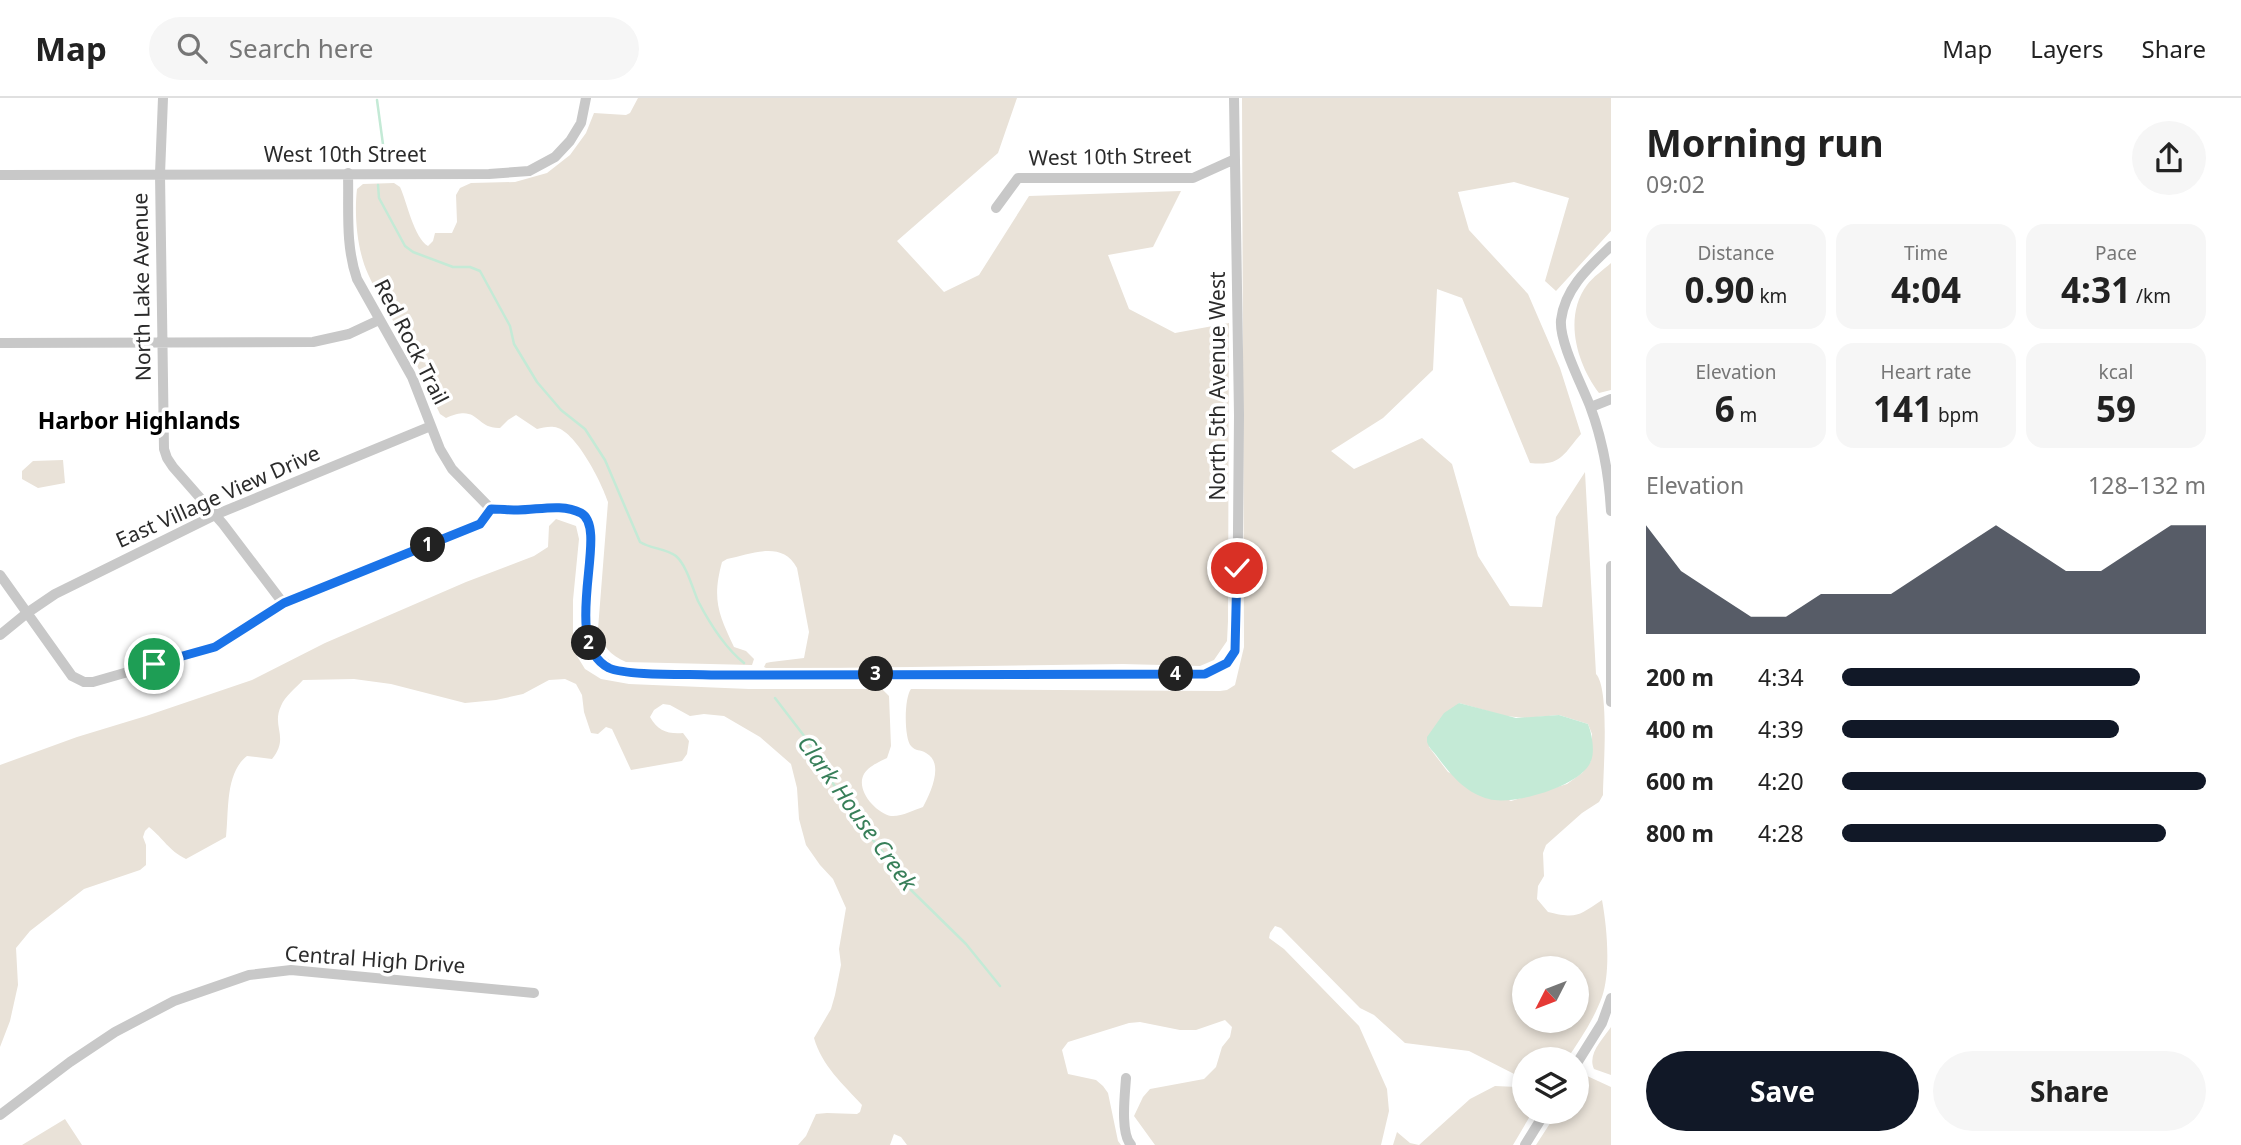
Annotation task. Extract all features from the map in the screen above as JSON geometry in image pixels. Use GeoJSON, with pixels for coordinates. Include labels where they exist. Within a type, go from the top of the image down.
{"type":"FeatureCollection","features":[{"type":"Feature","properties":{"kind":"street","name":"North Lake Avenue"},"geometry":{"type":"LineString","coordinates":[[163,98],[160,174],[164,449],[173,467],[215,515],[284,603]]}},
{"type":"Feature","properties":{"kind":"street","name":"West 10th Street"},"geometry":{"type":"LineString","coordinates":[[0,175],[489,174],[529,171],[555,157],[570,141],[581,123],[586,98]]}},
{"type":"Feature","properties":{"kind":"street","name":"North 5th Avenue West"},"geometry":{"type":"LineString","coordinates":[[491,509],[568,508],[584,514],[589,521],[591,538],[586,598],[587,633],[596,656],[609,668],[634,673],[711,675],[1205,674],[1221,668],[1231,659],[1237,644],[1239,415],[1234,98]]}},
{"type":"Feature","properties":{"kind":"street","name":"West 10th Street"},"geometry":{"type":"LineString","coordinates":[[996,208],[1018,178],[1193,178],[1235,159]]}},
{"type":"Feature","properties":{"kind":"street","name":"Red Rock Trail"},"geometry":{"type":"LineString","coordinates":[[348,173],[351,262],[357,279],[412,377],[440,449],[452,469],[491,509]]}},
{"type":"Feature","properties":{"kind":"street"},"geometry":{"type":"LineString","coordinates":[[1611,246],[1583,273],[1572,288],[1561,321],[1565,344],[1591,407],[1608,467],[1611,511]]}},
{"type":"Feature","properties":{"kind":"street"},"geometry":{"type":"LineString","coordinates":[[0,343],[313,342],[349,334],[379,320]]}},
{"type":"Feature","properties":{"kind":"street"},"geometry":{"type":"LineString","coordinates":[[1591,407],[1611,399]]}},
{"type":"Feature","properties":{"kind":"street","name":"East Village View Drive"},"geometry":{"type":"LineString","coordinates":[[0,635],[55,594],[215,515],[431,426]]}},
{"type":"Feature","properties":{"kind":"street"},"geometry":{"type":"LineString","coordinates":[[0,575],[72,676],[84,682],[93,682],[215,647],[284,603],[480,524],[491,509]]}},
{"type":"Feature","properties":{"kind":"street"},"geometry":{"type":"LineString","coordinates":[[1611,566],[1611,702]]}},
{"type":"Feature","properties":{"kind":"street","name":"Central High Drive"},"geometry":{"type":"LineString","coordinates":[[0,1115],[69,1062],[116,1032],[174,1001],[249,975],[291,970],[534,993]]}},
{"type":"Feature","properties":{"kind":"street"},"geometry":{"type":"LineString","coordinates":[[1587,1047],[1602,1023],[1611,998]]}},
{"type":"Feature","properties":{"kind":"street"},"geometry":{"type":"LineString","coordinates":[[1126,1078],[1125,1127],[1127,1141],[1131,1145]]}},
{"type":"Feature","properties":{"kind":"street"},"geometry":{"type":"LineString","coordinates":[[1525,1145],[1538,1124]]}},
{"type":"Feature","properties":{"kind":"shaded area"},"geometry":{"type":"Polygon","coordinates":[[[638,98],[1017,98],[998,153],[897,241],[944,292],[979,275],[1029,196],[1181,191],[1153,247],[1108,255],[1129,309],[1175,333],[1229,323],[1228,621],[1227,641],[1214,660],[1200,666],[1123,664],[768,669],[764,667],[766,663],[804,658],[809,632],[797,568],[791,559],[783,554],[766,551],[722,562],[717,586],[718,606],[728,635],[734,647],[746,651],[754,659],[752,665],[626,662],[611,653],[604,645],[598,629],[608,502],[594,470],[570,437],[554,427],[537,429],[516,415],[500,428],[485,425],[465,413],[446,418],[440,414],[364,265],[357,232],[356,199],[357,189],[363,184],[394,183],[400,187],[415,228],[428,246],[435,233],[452,233],[457,222],[456,195],[460,188],[471,183],[515,182],[547,173],[570,155],[586,133],[594,113],[626,115],[630,113],[638,98]]]}},
{"type":"Feature","properties":{"kind":"shaded area"},"geometry":{"type":"Polygon","coordinates":[[[1242,98],[1611,98],[1611,231],[1556,291],[1545,281],[1569,198],[1514,182],[1458,192],[1469,230],[1528,294],[1560,368],[1581,434],[1565,454],[1555,461],[1530,463],[1462,298],[1437,289],[1433,370],[1383,418],[1331,451],[1354,469],[1422,438],[1452,464],[1478,556],[1510,606],[1542,607],[1556,517],[1585,472],[1596,674],[1603,696],[1604,713],[1603,795],[1599,802],[1582,813],[1546,845],[1543,853],[1544,876],[1538,886],[1537,899],[1548,912],[1565,915],[1582,913],[1602,900],[1607,936],[1605,986],[1589,1023],[1589,956],[1512,956],[1512,1033],[1583,1033],[1575,1047],[1512,1047],[1512,1073],[1469,1051],[1405,1043],[1374,1015],[1360,1008],[1281,928],[1275,926],[1269,938],[1284,949],[1359,1026],[1387,1089],[1389,1111],[1381,1145],[1155,1145],[1134,1116],[1143,1097],[1150,1089],[1204,1079],[1216,1067],[1222,1047],[1230,1037],[1232,1027],[1225,1020],[1196,1030],[1180,1030],[1140,1022],[1129,1023],[1068,1042],[1062,1050],[1068,1074],[1096,1080],[1103,1086],[1108,1093],[1121,1145],[907,1145],[901,1137],[894,1134],[890,1145],[798,1145],[806,1136],[816,1114],[857,1114],[862,1105],[828,1066],[814,1038],[831,1009],[835,995],[841,965],[839,949],[846,908],[833,879],[806,845],[799,819],[797,788],[791,764],[760,737],[724,716],[690,716],[663,704],[654,710],[650,717],[656,726],[664,731],[683,733],[689,741],[687,754],[682,761],[631,770],[612,729],[606,727],[598,734],[591,733],[582,695],[576,684],[565,679],[549,680],[523,694],[465,703],[391,684],[354,679],[303,680],[288,695],[278,713],[280,744],[272,759],[247,756],[235,772],[229,793],[226,837],[186,859],[149,827],[143,837],[146,845],[146,865],[140,870],[84,889],[30,931],[16,948],[18,985],[10,1021],[0,1047],[0,765],[252,680],[325,643],[466,582],[534,556],[548,547],[549,526],[556,519],[576,526],[579,539],[573,600],[573,644],[585,669],[601,679],[629,684],[749,689],[882,689],[889,696],[891,746],[887,758],[871,766],[864,774],[862,787],[873,806],[891,816],[923,807],[934,779],[935,764],[932,758],[913,748],[909,742],[906,709],[911,689],[1220,691],[1235,685],[1244,647],[1242,98]],[[1459,703],[1429,747],[1448,772],[1511,801],[1567,784],[1582,773],[1591,761],[1592,734],[1588,724],[1559,715],[1526,718],[1505,716],[1459,703]]]}},
{"type":"Feature","properties":{"kind":"shaded area"},"geometry":{"type":"Polygon","coordinates":[[[1611,263],[1611,390],[1599,393],[1579,355],[1574,326],[1580,298],[1587,285],[1611,263]]]}},
{"type":"Feature","properties":{"kind":"shaded area"},"geometry":{"type":"Polygon","coordinates":[[[63,460],[65,483],[38,488],[22,479],[22,471],[33,461],[63,460]]]}},
{"type":"Feature","properties":{"kind":"shaded area"},"geometry":{"type":"Polygon","coordinates":[[[1459,703],[1516,718],[1559,715],[1588,724],[1593,752],[1591,761],[1575,778],[1546,792],[1514,800],[1480,796],[1453,776],[1427,742],[1427,737],[1444,713],[1459,703]]]}},
{"type":"Feature","properties":{"kind":"shaded area"},"geometry":{"type":"Polygon","coordinates":[[[1611,1027],[1611,1075],[1594,1069],[1592,1063],[1597,1047],[1611,1027]]]}},
{"type":"Feature","properties":{"kind":"shaded area"},"geometry":{"type":"Polygon","coordinates":[[[1589,1077],[1611,1087],[1611,1145],[1536,1145],[1550,1124],[1589,1124],[1589,1077]]]}},
{"type":"Feature","properties":{"kind":"shaded area"},"geometry":{"type":"Polygon","coordinates":[[[1495,1086],[1512,1087],[1512,1124],[1525,1124],[1513,1145],[1419,1145],[1470,1099],[1495,1086]]]}},
{"type":"Feature","properties":{"kind":"shaded area"},"geometry":{"type":"Polygon","coordinates":[[[65,1119],[82,1145],[22,1145],[65,1119]]]}},
{"type":"Feature","properties":{"kind":"shaded area"},"geometry":{"type":"Polygon","coordinates":[[[1397,1132],[1410,1143],[1419,1145],[1393,1145],[1397,1132]]]}},
{"type":"Feature","properties":{"kind":"waterway","name":"Clark House Creek"},"geometry":{"type":"LineString","coordinates":[[377,100],[384,152]]}},
{"type":"Feature","properties":{"kind":"waterway","name":"Clark House Creek"},"geometry":{"type":"LineString","coordinates":[[378,185],[379,198],[405,246],[413,252],[453,267],[470,267],[480,271],[510,326],[514,344],[537,382],[561,410],[585,429],[605,460],[640,542],[672,553],[680,560],[713,627],[730,650],[744,663]]}},
{"type":"Feature","properties":{"kind":"waterway","name":"Clark House Creek"},"geometry":{"type":"LineString","coordinates":[[775,698],[808,741],[850,812],[911,890],[966,944],[1000,986]]}},
{"type":"Feature","properties":{"kind":"district","name":"Harbor Highlands"},"geometry":{"type":"Point","coordinates":[139,421]}},
{"type":"Feature","properties":{"kind":"route"},"geometry":{"type":"LineString","coordinates":[[154,664],[215,647],[284,603],[480,524],[491,509],[568,508],[584,514],[589,521],[591,538],[586,598],[590,646],[609,668],[634,673],[1205,674],[1221,668],[1235,651],[1237,568]]}}]}
